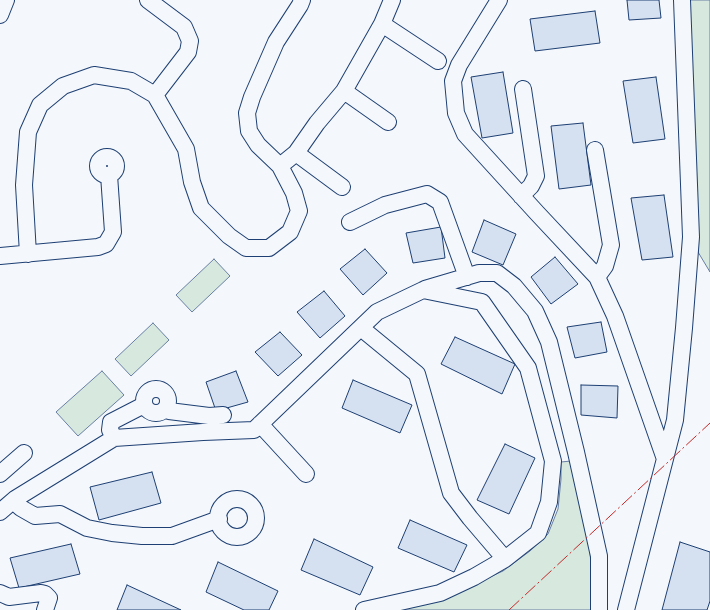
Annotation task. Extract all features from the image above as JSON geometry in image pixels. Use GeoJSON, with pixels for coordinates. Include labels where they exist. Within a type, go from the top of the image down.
{"type":"FeatureCollection","features":[{"type":"Feature","properties":{"kind":"lane"},"geometry":{"type":"LineString","coordinates":[[0,15],[6,0]]}},
{"type":"Feature","properties":{"kind":"lane"},"geometry":{"type":"LineString","coordinates":[[148,0],[184,27],[190,41],[188,52],[155,94]]}},
{"type":"Feature","properties":{"kind":"lane"},"geometry":{"type":"LineString","coordinates":[[28,254],[24,185],[28,132],[40,105],[63,86],[94,75],[131,81],[155,94],[186,149],[192,182],[201,208],[229,236],[246,248],[269,248],[290,232],[299,211],[294,193],[280,166],[258,145],[249,131],[247,113],[252,97],[276,42],[302,0]]}},
{"type":"Feature","properties":{"kind":"lane"},"geometry":{"type":"LineString","coordinates":[[280,166],[296,153],[317,123],[344,91],[382,24],[392,0]]}},
{"type":"Feature","properties":{"kind":"lane"},"geometry":{"type":"LineString","coordinates":[[499,0],[459,65],[453,81],[456,113],[465,134],[597,277],[616,316],[665,459]]}},
{"type":"Feature","properties":{"kind":"lane"},"geometry":{"type":"LineString","coordinates":[[626,610],[675,420],[684,328],[691,237],[682,0]]}},
{"type":"Feature","properties":{"kind":"lane"},"geometry":{"type":"LineString","coordinates":[[382,24],[438,61]]}},
{"type":"Feature","properties":{"kind":"lane"},"geometry":{"type":"LineString","coordinates":[[521,196],[531,186],[536,176],[523,90]]}},
{"type":"Feature","properties":{"kind":"lane"},"geometry":{"type":"LineString","coordinates":[[344,91],[388,122]]}},
{"type":"Feature","properties":{"kind":"lane"},"geometry":{"type":"LineString","coordinates":[[595,150],[611,245],[605,266],[597,277]]}},
{"type":"Feature","properties":{"kind":"lane"},"geometry":{"type":"LineString","coordinates":[[296,153],[342,186]]}},
{"type":"Feature","properties":{"kind":"lane"},"geometry":{"type":"LineString","coordinates":[[0,256],[98,247],[106,244],[113,232],[109,175]]}},
{"type":"Feature","properties":{"kind":"lane"},"geometry":{"type":"LineString","coordinates":[[350,222],[385,205],[427,194],[440,202],[467,277]]}},
{"type":"Feature","properties":{"kind":"lane"},"geometry":{"type":"LineString","coordinates":[[0,512],[13,501],[114,438],[254,430],[377,312],[423,290],[479,273],[496,273],[514,286],[535,311],[549,342],[576,452],[599,556],[599,610]]}},
{"type":"Feature","properties":{"kind":"lane"},"geometry":{"type":"LineString","coordinates":[[364,610],[440,592],[474,577],[505,559],[538,533],[549,502],[552,461],[528,368],[482,302],[423,290]]}},
{"type":"Feature","properties":{"kind":"lane"},"geometry":{"type":"LineString","coordinates":[[361,328],[417,374],[451,493],[505,559]]}},
{"type":"Feature","properties":{"kind":"lane"},"geometry":{"type":"LineString","coordinates":[[114,438],[110,430],[111,422],[144,405],[153,413],[164,410],[209,416],[223,415]]}},
{"type":"Feature","properties":{"kind":"lane"},"geometry":{"type":"LineString","coordinates":[[260,424],[306,474]]}},
{"type":"Feature","properties":{"kind":"lane"},"geometry":{"type":"LineString","coordinates":[[0,474],[24,453]]}},
{"type":"Feature","properties":{"kind":"lane"},"geometry":{"type":"LineString","coordinates":[[13,501],[21,508],[35,516],[60,514],[87,528],[112,533],[142,536],[172,536],[219,519]]}},
{"type":"Feature","properties":{"kind":"lane"},"geometry":{"type":"LineString","coordinates":[[0,594],[8,597],[41,593],[45,594],[49,598],[45,610],[40,608],[32,610]]}},
{"type":"Feature","properties":{"kind":"shaded area"},"geometry":{"type":"Polygon","coordinates":[[[688,0],[710,0],[710,272],[698,252],[688,0]]]}},
{"type":"Feature","properties":{"kind":"shaded area"},"geometry":{"type":"Polygon","coordinates":[[[214,259],[230,276],[192,312],[176,295],[214,259]]]}},
{"type":"Feature","properties":{"kind":"shaded area"},"geometry":{"type":"Polygon","coordinates":[[[153,323],[169,340],[131,376],[115,359],[153,323]]]}},
{"type":"Feature","properties":{"kind":"shaded area"},"geometry":{"type":"Polygon","coordinates":[[[102,371],[124,395],[78,436],[56,412],[102,371]]]}},
{"type":"Feature","properties":{"kind":"shaded area"},"geometry":{"type":"Polygon","coordinates":[[[571,461],[590,549],[593,610],[387,610],[443,598],[503,571],[530,551],[548,534],[558,509],[561,462],[571,461]]]}},
{"type":"Feature","properties":{"kind":"building"},"geometry":{"type":"Polygon","coordinates":[[[627,0],[659,0],[661,18],[629,20],[627,0]]]}},
{"type":"Feature","properties":{"kind":"building"},"geometry":{"type":"Polygon","coordinates":[[[595,11],[600,43],[535,51],[530,19],[595,11]]]}},
{"type":"Feature","properties":{"kind":"building"},"geometry":{"type":"Polygon","coordinates":[[[503,72],[513,133],[482,138],[471,77],[503,72]]]}},
{"type":"Feature","properties":{"kind":"building"},"geometry":{"type":"Polygon","coordinates":[[[656,77],[665,139],[633,143],[623,81],[656,77]]]}},
{"type":"Feature","properties":{"kind":"building"},"geometry":{"type":"Polygon","coordinates":[[[583,123],[591,185],[559,189],[551,126],[583,123]]]}},
{"type":"Feature","properties":{"kind":"building"},"geometry":{"type":"Polygon","coordinates":[[[664,195],[673,257],[642,260],[631,198],[664,195]]]}},
{"type":"Feature","properties":{"kind":"building"},"geometry":{"type":"Polygon","coordinates":[[[484,220],[516,234],[503,265],[472,252],[484,220]]]}},
{"type":"Feature","properties":{"kind":"building"},"geometry":{"type":"Polygon","coordinates":[[[441,227],[445,258],[413,263],[406,233],[441,227]]]}},
{"type":"Feature","properties":{"kind":"building"},"geometry":{"type":"Polygon","coordinates":[[[365,249],[387,273],[363,295],[340,269],[365,249]]]}},
{"type":"Feature","properties":{"kind":"building"},"geometry":{"type":"Polygon","coordinates":[[[555,257],[578,284],[551,304],[531,277],[555,257]]]}},
{"type":"Feature","properties":{"kind":"building"},"geometry":{"type":"Polygon","coordinates":[[[324,291],[345,316],[320,338],[297,312],[324,291]]]}},
{"type":"Feature","properties":{"kind":"building"},"geometry":{"type":"Polygon","coordinates":[[[601,322],[607,352],[575,358],[567,327],[601,322]]]}},
{"type":"Feature","properties":{"kind":"building"},"geometry":{"type":"Polygon","coordinates":[[[280,332],[302,355],[278,376],[255,352],[280,332]]]}},
{"type":"Feature","properties":{"kind":"building"},"geometry":{"type":"Polygon","coordinates":[[[455,337],[515,364],[502,394],[441,364],[455,337]]]}},
{"type":"Feature","properties":{"kind":"building"},"geometry":{"type":"Polygon","coordinates":[[[236,371],[248,402],[216,411],[206,382],[236,371]]]}},
{"type":"Feature","properties":{"kind":"building"},"geometry":{"type":"Polygon","coordinates":[[[353,380],[412,405],[400,433],[342,408],[353,380]]]}},
{"type":"Feature","properties":{"kind":"building"},"geometry":{"type":"Polygon","coordinates":[[[581,385],[618,386],[617,418],[581,415],[581,385]]]}},
{"type":"Feature","properties":{"kind":"building"},"geometry":{"type":"Polygon","coordinates":[[[505,444],[535,458],[509,514],[477,500],[505,444]]]}},
{"type":"Feature","properties":{"kind":"building"},"geometry":{"type":"Polygon","coordinates":[[[152,472],[161,503],[99,520],[90,487],[152,472]]]}},
{"type":"Feature","properties":{"kind":"building"},"geometry":{"type":"Polygon","coordinates":[[[410,520],[467,545],[454,572],[398,548],[410,520]]]}},
{"type":"Feature","properties":{"kind":"building"},"geometry":{"type":"Polygon","coordinates":[[[314,539],[373,567],[360,595],[301,570],[314,539]]]}},
{"type":"Feature","properties":{"kind":"building"},"geometry":{"type":"Polygon","coordinates":[[[680,542],[710,552],[710,601],[707,610],[662,610],[680,542]]]}},
{"type":"Feature","properties":{"kind":"building"},"geometry":{"type":"Polygon","coordinates":[[[71,544],[80,574],[19,588],[10,558],[71,544]]]}},
{"type":"Feature","properties":{"kind":"building"},"geometry":{"type":"Polygon","coordinates":[[[218,562],[278,591],[269,610],[244,610],[206,592],[218,562]]]}},
{"type":"Feature","properties":{"kind":"building"},"geometry":{"type":"Polygon","coordinates":[[[127,585],[181,610],[117,610],[127,585]]]}},
{"type":"Feature","properties":{"kind":"power"},"geometry":{"type":"LineString","coordinates":[[509,610],[710,423]]}}]}
